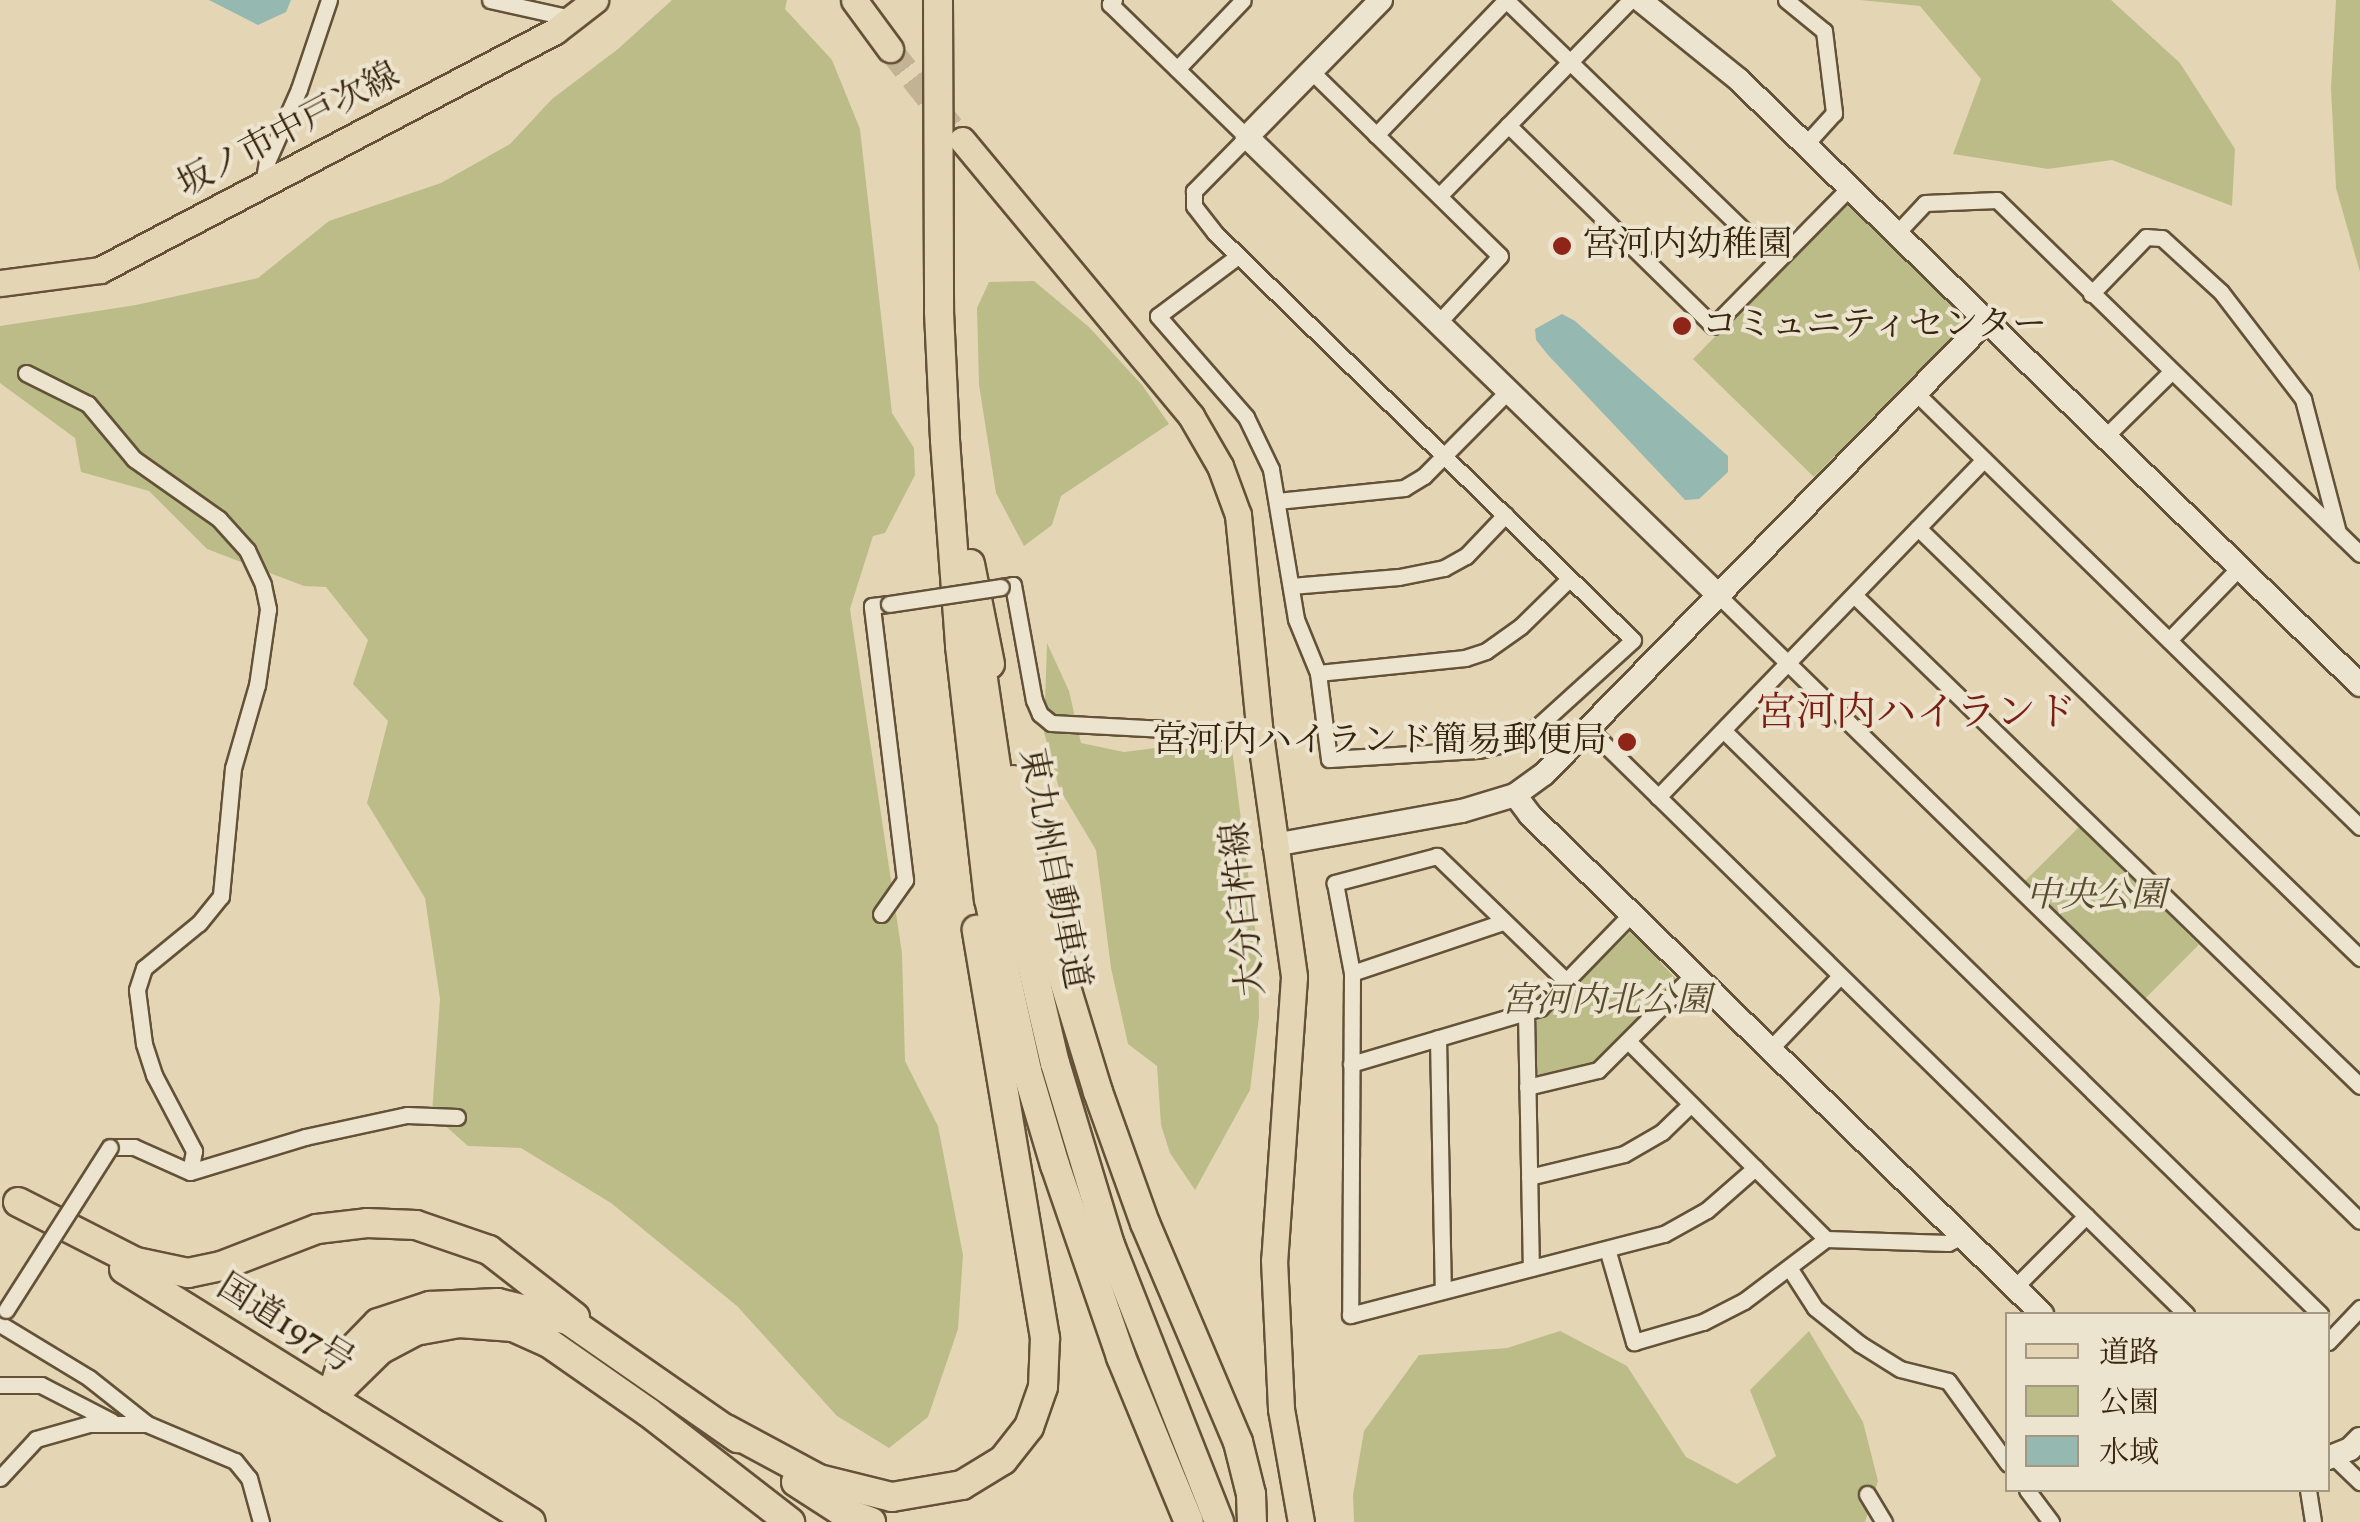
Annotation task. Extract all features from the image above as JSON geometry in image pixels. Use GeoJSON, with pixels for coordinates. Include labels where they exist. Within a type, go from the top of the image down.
{"type":"FeatureCollection","features":[{"type":"Feature","properties":{"kind":"highway","name":"東九州自動車道"},"geometry":{"type":"LineString","coordinates":[[938,0],[939,312],[960,646],[989,899],[1027,1071],[1098,1249],[1219,1522]]}},
{"type":"Feature","properties":{"kind":"highway","name":"東九州自動車道"},"geometry":{"type":"LineString","coordinates":[[940,202],[970,563],[990,740],[1015,892],[1122,1357],[1189,1522]]}},
{"type":"Feature","properties":{"kind":"highway"},"geometry":{"type":"LineString","coordinates":[[726,1429],[819,1479],[866,1493],[916,1496],[962,1486],[1003,1460],[1029,1427],[1044,1387],[1040,1302],[952,766],[936,355],[939,312]]}},
{"type":"Feature","properties":{"kind":"highway"},"geometry":{"type":"LineString","coordinates":[[970,563],[1018,808],[1054,948],[1144,1223],[1238,1442],[1251,1494],[1252,1522]]}},
{"type":"Feature","properties":{"kind":"highway"},"geometry":{"type":"LineString","coordinates":[[9,1196],[136,1262],[188,1273],[221,1266],[295,1235],[342,1225],[392,1223],[428,1228],[466,1240],[512,1265],[598,1337],[818,1497],[871,1522]]}},
{"type":"Feature","properties":{"kind":"highway","name":"国道197号"},"geometry":{"type":"LineString","coordinates":[[9,1196],[531,1522]]}},
{"type":"Feature","properties":{"kind":"highway"},"geometry":{"type":"LineString","coordinates":[[331,1398],[337,1370],[353,1346],[378,1323],[411,1310],[476,1302],[523,1306],[568,1320],[598,1337]]}},
{"type":"Feature","properties":{"kind":"highway"},"geometry":{"type":"LineString","coordinates":[[331,1398],[396,1339],[436,1326],[478,1322],[530,1332],[707,1454],[824,1522]]}},
{"type":"Feature","properties":{"kind":"highway"},"geometry":{"type":"LineString","coordinates":[[396,1339],[368,1374],[369,1397],[375,1408],[501,1489],[543,1522]]}},
{"type":"Feature","properties":{"kind":"highway"},"geometry":{"type":"LineString","coordinates":[[707,1454],[790,1522]]}},
{"type":"Feature","properties":{"kind":"main road","name":"坂ノ市中戸次線"},"geometry":{"type":"LineString","coordinates":[[0,283],[100,270],[571,18],[595,0]]}},
{"type":"Feature","properties":{"kind":"main road"},"geometry":{"type":"LineString","coordinates":[[854,0],[890,50]]}},
{"type":"Feature","properties":{"kind":"main road","name":"大分臼杵線"},"geometry":{"type":"LineString","coordinates":[[962,140],[1191,416],[1220,466],[1238,515],[1274,845],[1294,977],[1274,1260],[1282,1408],[1301,1522]]}},
{"type":"Feature","properties":{"kind":"street"},"geometry":{"type":"LineString","coordinates":[[263,184],[267,162],[299,89],[329,0]]}},
{"type":"Feature","properties":{"kind":"street"},"geometry":{"type":"LineString","coordinates":[[490,0],[571,18]]}},
{"type":"Feature","properties":{"kind":"street"},"geometry":{"type":"LineString","coordinates":[[1114,0],[1110,4],[1176,69],[2360,1221]]}},
{"type":"Feature","properties":{"kind":"street"},"geometry":{"type":"LineString","coordinates":[[1176,69],[1243,0]]}},
{"type":"Feature","properties":{"kind":"street"},"geometry":{"type":"LineString","coordinates":[[1238,256],[1158,316],[1246,417],[1270,470],[1296,619],[1318,673],[1329,760],[1478,750],[1504,744],[1536,727],[1632,640],[1238,256],[1194,206],[1194,192],[1380,0]]}},
{"type":"Feature","properties":{"kind":"street"},"geometry":{"type":"LineString","coordinates":[[1376,134],[1506,0],[1776,262]]}},
{"type":"Feature","properties":{"kind":"street"},"geometry":{"type":"LineString","coordinates":[[1438,196],[1630,0]]}},
{"type":"Feature","properties":{"kind":"street"},"geometry":{"type":"LineString","coordinates":[[1640,0],[1739,80],[2239,568],[2358,678]]}},
{"type":"Feature","properties":{"kind":"street"},"geometry":{"type":"LineString","coordinates":[[1786,0],[1824,31],[1834,114],[1805,145]]}},
{"type":"Feature","properties":{"kind":"street"},"geometry":{"type":"LineString","coordinates":[[1312,72],[1500,256],[1437,324]]}},
{"type":"Feature","properties":{"kind":"street"},"geometry":{"type":"LineString","coordinates":[[1508,124],[1713,326],[1849,188]]}},
{"type":"Feature","properties":{"kind":"street"},"geometry":{"type":"LineString","coordinates":[[1896,234],[1924,204],[1997,200],[2360,554]]}},
{"type":"Feature","properties":{"kind":"street"},"geometry":{"type":"LineString","coordinates":[[2092,294],[2146,237],[2162,238],[2221,292],[2304,399],[2338,532]]}},
{"type":"Feature","properties":{"kind":"street"},"geometry":{"type":"LineString","coordinates":[[1274,845],[1462,811],[1515,795],[1544,774],[1986,321]]}},
{"type":"Feature","properties":{"kind":"street"},"geometry":{"type":"LineString","coordinates":[[2105,437],[2171,372]]}},
{"type":"Feature","properties":{"kind":"street"},"geometry":{"type":"LineString","coordinates":[[26,373],[88,404],[134,460],[219,519],[247,550],[264,584],[268,609],[257,685],[233,768],[221,896],[200,924],[144,968],[138,990],[144,1044],[154,1075],[194,1152],[190,1172]]}},
{"type":"Feature","properties":{"kind":"street"},"geometry":{"type":"LineString","coordinates":[[1277,501],[1404,488],[1444,456],[1507,392]]}},
{"type":"Feature","properties":{"kind":"street"},"geometry":{"type":"LineString","coordinates":[[1916,393],[2360,827]]}},
{"type":"Feature","properties":{"kind":"street"},"geometry":{"type":"LineString","coordinates":[[1658,797],[1984,460]]}},
{"type":"Feature","properties":{"kind":"street"},"geometry":{"type":"LineString","coordinates":[[1292,586],[1398,577],[1444,568],[1466,556],[1505,515]]}},
{"type":"Feature","properties":{"kind":"street"},"geometry":{"type":"LineString","coordinates":[[1918,528],[2360,958]]}},
{"type":"Feature","properties":{"kind":"street"},"geometry":{"type":"LineString","coordinates":[[2169,640],[2239,568]]}},
{"type":"Feature","properties":{"kind":"street"},"geometry":{"type":"LineString","coordinates":[[1318,673],[1464,658],[1486,650],[1522,626],[1569,579]]}},
{"type":"Feature","properties":{"kind":"street"},"geometry":{"type":"LineString","coordinates":[[881,914],[905,880],[872,606],[1013,585],[1034,700],[1040,714],[1052,724],[1222,732],[1260,727]]}},
{"type":"Feature","properties":{"kind":"street"},"geometry":{"type":"LineString","coordinates":[[1854,596],[2360,1086]]}},
{"type":"Feature","properties":{"kind":"street"},"geometry":{"type":"LineString","coordinates":[[1589,730],[2184,1312]]}},
{"type":"Feature","properties":{"kind":"street"},"geometry":{"type":"LineString","coordinates":[[1724,731],[2318,1312]]}},
{"type":"Feature","properties":{"kind":"street"},"geometry":{"type":"LineString","coordinates":[[1515,795],[1631,914],[2040,1312]]}},
{"type":"Feature","properties":{"kind":"street"},"geometry":{"type":"LineString","coordinates":[[1566,981],[1437,856],[1335,883],[1352,973],[1350,1315],[1608,1252],[1684,1224],[1755,1168]]}},
{"type":"Feature","properties":{"kind":"street"},"geometry":{"type":"LineString","coordinates":[[1351,1064],[1540,1008],[1631,914]]}},
{"type":"Feature","properties":{"kind":"street"},"geometry":{"type":"LineString","coordinates":[[1352,973],[1503,922]]}},
{"type":"Feature","properties":{"kind":"street"},"geometry":{"type":"LineString","coordinates":[[1527,1087],[1590,1073],[1629,1042],[1694,975]]}},
{"type":"Feature","properties":{"kind":"street"},"geometry":{"type":"LineString","coordinates":[[1770,1049],[1840,976]]}},
{"type":"Feature","properties":{"kind":"street"},"geometry":{"type":"LineString","coordinates":[[1526,1012],[1531,1268]]}},
{"type":"Feature","properties":{"kind":"street"},"geometry":{"type":"LineString","coordinates":[[1438,1038],[1442,1290]]}},
{"type":"Feature","properties":{"kind":"street"},"geometry":{"type":"LineString","coordinates":[[1629,1042],[1826,1238],[1948,1243],[1962,1236]]}},
{"type":"Feature","properties":{"kind":"street"},"geometry":{"type":"LineString","coordinates":[[1529,1177],[1624,1154],[1662,1132],[1690,1104]]}},
{"type":"Feature","properties":{"kind":"street"},"geometry":{"type":"LineString","coordinates":[[261,1522],[249,1478],[236,1461],[147,1424],[2,1317],[110,1147],[134,1146],[190,1172],[305,1137],[407,1115],[458,1117]]}},
{"type":"Feature","properties":{"kind":"street"},"geometry":{"type":"LineString","coordinates":[[2014,1288],[2086,1216]]}},
{"type":"Feature","properties":{"kind":"street"},"geometry":{"type":"LineString","coordinates":[[1608,1252],[1634,1342],[1703,1322],[1790,1269],[1826,1238]]}},
{"type":"Feature","properties":{"kind":"street"},"geometry":{"type":"LineString","coordinates":[[1790,1269],[1815,1308],[1860,1344],[1900,1369],[1948,1380],[2005,1460]]}},
{"type":"Feature","properties":{"kind":"street"},"geometry":{"type":"LineString","coordinates":[[2331,1332],[2360,1308]]}},
{"type":"Feature","properties":{"kind":"street"},"geometry":{"type":"LineString","coordinates":[[0,1386],[40,1384],[111,1421]]}},
{"type":"Feature","properties":{"kind":"street"},"geometry":{"type":"LineString","coordinates":[[0,1478],[36,1439],[111,1421],[147,1424]]}},
{"type":"Feature","properties":{"kind":"street"},"geometry":{"type":"LineString","coordinates":[[2360,1438],[2332,1458],[2360,1482]]}},
{"type":"Feature","properties":{"kind":"street"},"geometry":{"type":"LineString","coordinates":[[2028,1492],[2051,1522]]}},
{"type":"Feature","properties":{"kind":"street"},"geometry":{"type":"LineString","coordinates":[[2308,1492],[2313,1522]]}},
{"type":"Feature","properties":{"kind":"street"},"geometry":{"type":"LineString","coordinates":[[1867,1494],[1884,1522]]}},
{"type":"Feature","properties":{"kind":"green space"},"geometry":{"type":"Polygon","coordinates":[[[672,0],[787,0],[785,9],[832,60],[860,129],[892,413],[914,448],[915,475],[885,533],[873,536],[850,609],[902,953],[905,1061],[938,1126],[963,1255],[958,1329],[928,1417],[889,1448],[837,1416],[737,1306],[611,1203],[521,1148],[468,1146],[432,1114],[440,999],[425,898],[367,803],[388,721],[353,684],[368,640],[326,587],[304,586],[207,549],[149,491],[81,472],[75,438],[0,383],[0,326],[136,305],[258,278],[329,221],[441,183],[510,144],[552,99],[618,49],[672,0]]]}},
{"type":"Feature","properties":{"kind":"green space"},"geometry":{"type":"Polygon","coordinates":[[[1860,0],[2111,0],[2180,63],[2235,149],[2232,206],[2112,160],[2048,169],[1953,154],[1981,79],[1920,6],[1860,0]]]}},
{"type":"Feature","properties":{"kind":"green space"},"geometry":{"type":"Polygon","coordinates":[[[2336,0],[2360,0],[2360,272],[2336,188],[2331,88],[2336,0]]]}},
{"type":"Feature","properties":{"kind":"green space"},"geometry":{"type":"Polygon","coordinates":[[[1846,204],[1851,204],[1965,315],[1965,324],[1814,477],[1693,359],[1846,204]]]}},
{"type":"Feature","properties":{"kind":"green space"},"geometry":{"type":"Polygon","coordinates":[[[1034,281],[1089,327],[1142,385],[1169,424],[1061,496],[1052,525],[1024,546],[996,493],[979,385],[977,308],[989,282],[1034,281]]]}},
{"type":"Feature","properties":{"kind":"green space"},"geometry":{"type":"Polygon","coordinates":[[[1047,643],[1069,691],[1081,743],[1124,752],[1171,746],[1232,749],[1258,952],[1259,1017],[1250,1090],[1195,1190],[1170,1153],[1161,1125],[1157,1066],[1128,1044],[1111,968],[1096,850],[1059,788],[1044,732],[1047,643]]]}},
{"type":"Feature","properties":{"kind":"green space","name":"中央公園"},"geometry":{"type":"Polygon","coordinates":[[[2080,826],[2199,945],[2143,1001],[2024,882],[2080,826]]]}},
{"type":"Feature","properties":{"kind":"green space","name":"宮河内北公園"},"geometry":{"type":"Polygon","coordinates":[[[1631,931],[1678,981],[1594,1064],[1541,1077],[1535,1070],[1534,1024],[1631,931]]]}},
{"type":"Feature","properties":{"kind":"green space"},"geometry":{"type":"Polygon","coordinates":[[[1560,1331],[1627,1366],[1686,1457],[1737,1484],[1776,1456],[1750,1390],[1809,1331],[1863,1422],[1878,1481],[1865,1522],[1354,1522],[1353,1495],[1364,1431],[1419,1355],[1507,1348],[1560,1331]]]}},
{"type":"Feature","properties":{"kind":"water"},"geometry":{"type":"Polygon","coordinates":[[[209,0],[291,0],[286,12],[258,25],[209,0]]]}},
{"type":"Feature","properties":{"kind":"water"},"geometry":{"type":"Polygon","coordinates":[[[1562,314],[1575,321],[1728,456],[1728,472],[1699,499],[1685,500],[1536,340],[1535,329],[1562,314]]]}},
{"type":"Feature","properties":{"kind":"tunnel"},"geometry":{"type":"LineString","coordinates":[[890,49],[962,140]]}},
{"type":"Feature","properties":{"kind":"place","name":"宮河内幼稚園"},"geometry":{"type":"Point","coordinates":[1562,246]}},
{"type":"Feature","properties":{"kind":"place","name":"コミュニティセンター"},"geometry":{"type":"Point","coordinates":[1682,326]}},
{"type":"Feature","properties":{"kind":"place","name":"宮河内ハイランド簡易郵便局"},"geometry":{"type":"Point","coordinates":[1627,742]}},
{"type":"Feature","properties":{"kind":"district","name":"宮河内ハイランド"},"geometry":{"type":"Point","coordinates":[1916,715]}}]}
